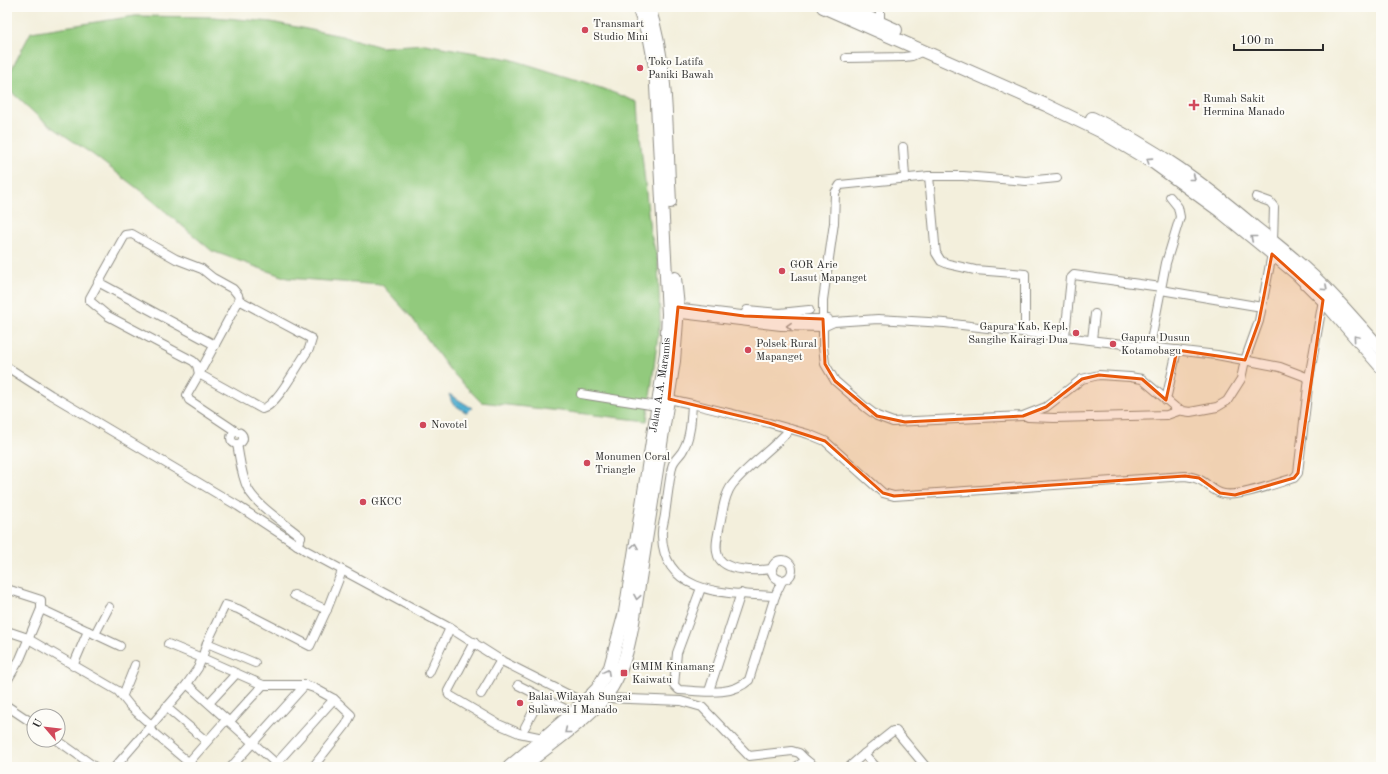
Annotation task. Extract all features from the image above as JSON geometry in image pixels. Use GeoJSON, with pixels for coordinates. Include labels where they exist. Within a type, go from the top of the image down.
{"type":"FeatureCollection","features":[{"type":"Feature","properties":{"kind":"highway","name":"Jalan A.A. Maramis"},"geometry":{"type":"LineString","coordinates":[[509,767],[585,703],[597,689],[610,667],[625,612],[673,310],[655,67],[650,40],[638,7]]}},
{"type":"Feature","properties":{"kind":"highway"},"geometry":{"type":"LineString","coordinates":[[523,767],[582,719],[604,698],[613,686],[628,648],[669,399],[677,334],[673,310],[664,73],[657,33],[649,7]]}},
{"type":"Feature","properties":{"kind":"highway"},"geometry":{"type":"LineString","coordinates":[[823,7],[1046,105],[1125,145],[1154,163],[1273,248],[1323,300],[1381,368]]}},
{"type":"Feature","properties":{"kind":"highway"},"geometry":{"type":"LineString","coordinates":[[845,7],[868,12],[880,23],[979,68],[1037,92],[1129,136],[1178,166],[1273,248],[1334,296],[1381,349]]}},
{"type":"Feature","properties":{"kind":"street"},"geometry":{"type":"LineString","coordinates":[[880,7],[880,23]]}},
{"type":"Feature","properties":{"kind":"street"},"geometry":{"type":"LineString","coordinates":[[846,58],[904,57],[912,56],[923,51]]}},
{"type":"Feature","properties":{"kind":"street"},"geometry":{"type":"LineString","coordinates":[[903,147],[905,178]]}},
{"type":"Feature","properties":{"kind":"street"},"geometry":{"type":"LineString","coordinates":[[929,176],[933,234],[938,257],[945,263],[966,268],[1025,274],[1026,332]]}},
{"type":"Feature","properties":{"kind":"street"},"geometry":{"type":"LineString","coordinates":[[1057,178],[1026,181],[963,176],[929,176],[840,184],[836,188],[834,224],[826,280],[823,323],[825,364],[836,381],[860,403],[884,420],[905,422],[1023,416],[1054,418],[1167,415],[1181,410]]}},
{"type":"Feature","properties":{"kind":"street"},"geometry":{"type":"LineString","coordinates":[[1150,346],[1161,288],[1180,217],[1178,207],[1170,197]]}},
{"type":"Feature","properties":{"kind":"street"},"geometry":{"type":"LineString","coordinates":[[1023,416],[1046,407],[1082,379],[1099,375],[1116,375],[1142,379],[1166,400],[1181,410],[1190,412],[1217,407],[1227,401],[1241,379],[1245,360],[1262,307],[1273,248],[1274,206],[1270,202],[1256,197]]}},
{"type":"Feature","properties":{"kind":"street"},"geometry":{"type":"LineString","coordinates":[[239,300],[310,337],[312,342],[276,400],[264,409],[199,374],[197,365],[193,361],[108,316],[93,305],[90,298],[121,241],[125,235],[128,234],[176,259],[202,269],[213,278],[233,289],[238,295],[239,300],[199,374],[187,394],[189,400],[237,432],[232,434],[231,439],[238,444],[243,474],[248,488],[258,501],[301,537],[297,545]]}},
{"type":"Feature","properties":{"kind":"street"},"geometry":{"type":"LineString","coordinates":[[1065,336],[1071,278],[1074,275],[1161,288],[1262,307]]}},
{"type":"Feature","properties":{"kind":"street"},"geometry":{"type":"LineString","coordinates":[[98,282],[215,345]]}},
{"type":"Feature","properties":{"kind":"street"},"geometry":{"type":"LineString","coordinates":[[669,399],[790,429],[825,441],[883,493],[894,496],[1185,476],[1199,478],[1220,493],[1235,495],[1294,478],[1298,473],[1309,378],[1323,300]]}},
{"type":"Feature","properties":{"kind":"street"},"geometry":{"type":"LineString","coordinates":[[673,310],[823,323]]}},
{"type":"Feature","properties":{"kind":"street"},"geometry":{"type":"LineString","coordinates":[[673,310],[780,326],[890,318],[1065,336],[1150,346],[1245,360],[1280,367],[1309,378]]}},
{"type":"Feature","properties":{"kind":"street"},"geometry":{"type":"LineString","coordinates":[[744,316],[746,310],[780,313],[809,310]]}},
{"type":"Feature","properties":{"kind":"street"},"geometry":{"type":"LineString","coordinates":[[1092,339],[1095,314]]}},
{"type":"Feature","properties":{"kind":"street"},"geometry":{"type":"LineString","coordinates":[[1166,400],[1177,350]]}},
{"type":"Feature","properties":{"kind":"street"},"geometry":{"type":"LineString","coordinates":[[7,367],[51,395],[238,506],[297,545],[342,571],[450,628],[501,660],[585,703]]}},
{"type":"Feature","properties":{"kind":"street"},"geometry":{"type":"LineString","coordinates":[[581,394],[657,406]]}},
{"type":"Feature","properties":{"kind":"street"},"geometry":{"type":"LineString","coordinates":[[692,404],[687,442],[683,451],[674,460],[670,474],[661,534],[665,557],[669,566],[677,574],[701,588],[775,596]]}},
{"type":"Feature","properties":{"kind":"street"},"geometry":{"type":"LineString","coordinates":[[772,569],[744,570],[723,562],[719,557],[717,548],[718,535],[724,504],[732,485],[778,444],[790,429]]}},
{"type":"Feature","properties":{"kind":"street"},"geometry":{"type":"LineString","coordinates":[[657,472],[670,474]]}},
{"type":"Feature","properties":{"kind":"street"},"geometry":{"type":"LineString","coordinates":[[701,588],[677,652],[674,685],[679,690],[725,691],[738,687],[749,680],[775,596],[782,581],[786,580],[792,574],[791,565],[788,562],[780,560],[776,562],[772,569]]}},
{"type":"Feature","properties":{"kind":"street"},"geometry":{"type":"LineString","coordinates":[[772,569],[775,577],[782,581]]}},
{"type":"Feature","properties":{"kind":"street"},"geometry":{"type":"LineString","coordinates":[[115,767],[187,684],[198,668],[207,643],[225,605],[238,609],[310,646],[327,610],[342,571]]}},
{"type":"Feature","properties":{"kind":"street"},"geometry":{"type":"LineString","coordinates":[[7,589],[41,600],[41,609],[28,640],[20,659],[7,681]]}},
{"type":"Feature","properties":{"kind":"street"},"geometry":{"type":"LineString","coordinates":[[708,691],[741,593]]}},
{"type":"Feature","properties":{"kind":"street"},"geometry":{"type":"LineString","coordinates":[[294,595],[327,610]]}},
{"type":"Feature","properties":{"kind":"street"},"geometry":{"type":"LineString","coordinates":[[73,666],[92,632],[109,607]]}},
{"type":"Feature","properties":{"kind":"street"},"geometry":{"type":"LineString","coordinates":[[41,609],[120,646]]}},
{"type":"Feature","properties":{"kind":"street"},"geometry":{"type":"LineString","coordinates":[[429,673],[450,628]]}},
{"type":"Feature","properties":{"kind":"street"},"geometry":{"type":"LineString","coordinates":[[7,632],[28,640],[123,695],[130,706],[150,727],[191,765],[206,741],[263,685]]}},
{"type":"Feature","properties":{"kind":"street"},"geometry":{"type":"LineString","coordinates":[[474,642],[448,691],[449,695],[498,724],[519,733],[543,738]]}},
{"type":"Feature","properties":{"kind":"street"},"geometry":{"type":"LineString","coordinates":[[207,643],[255,663]]}},
{"type":"Feature","properties":{"kind":"street"},"geometry":{"type":"LineString","coordinates":[[168,644],[216,662],[236,674],[263,685],[305,685],[334,699],[351,715],[346,725],[313,767]]}},
{"type":"Feature","properties":{"kind":"street"},"geometry":{"type":"LineString","coordinates":[[481,694],[501,660]]}},
{"type":"Feature","properties":{"kind":"street"},"geometry":{"type":"LineString","coordinates":[[123,695],[135,665]]}},
{"type":"Feature","properties":{"kind":"street"},"geometry":{"type":"LineString","coordinates":[[208,703],[236,674]]}},
{"type":"Feature","properties":{"kind":"street"},"geometry":{"type":"LineString","coordinates":[[187,684],[254,743],[277,766],[334,699]]}},
{"type":"Feature","properties":{"kind":"street"},"geometry":{"type":"LineString","coordinates":[[231,767],[305,685]]}},
{"type":"Feature","properties":{"kind":"street"},"geometry":{"type":"LineString","coordinates":[[518,685],[573,713]]}},
{"type":"Feature","properties":{"kind":"street"},"geometry":{"type":"LineString","coordinates":[[525,727],[541,697]]}},
{"type":"Feature","properties":{"kind":"street"},"geometry":{"type":"LineString","coordinates":[[604,698],[681,700],[702,706],[749,756],[792,751],[799,753],[815,767]]}},
{"type":"Feature","properties":{"kind":"street"},"geometry":{"type":"LineString","coordinates":[[7,706],[26,719]]}},
{"type":"Feature","properties":{"kind":"street"},"geometry":{"type":"LineString","coordinates":[[166,707],[206,741]]}},
{"type":"Feature","properties":{"kind":"street"},"geometry":{"type":"LineString","coordinates":[[849,767],[893,731],[896,731],[926,767]]}},
{"type":"Feature","properties":{"kind":"street"},"geometry":{"type":"LineString","coordinates":[[66,746],[95,767]]}},
{"type":"Feature","properties":{"kind":"street"},"geometry":{"type":"LineString","coordinates":[[864,754],[876,767]]}},
{"type":"Feature","properties":{"kind":"street"},"geometry":{"type":"LineString","coordinates":[[796,767],[806,760]]}},
{"type":"Feature","properties":{"kind":"highlighted area"},"geometry":{"type":"Polygon","coordinates":[[[1272,254],[1323,300],[1298,473],[1294,478],[1235,495],[1220,493],[1199,478],[1185,476],[894,496],[883,493],[825,441],[769,423],[669,399],[678,307],[744,316],[823,319],[825,364],[835,381],[877,416],[905,422],[1023,416],[1046,407],[1082,379],[1099,375],[1142,379],[1166,400],[1177,350],[1245,360],[1259,321],[1272,254]]]}},
{"type":"Feature","properties":{"kind":"green space"},"geometry":{"type":"Polygon","coordinates":[[[135,16],[214,17],[271,22],[342,36],[381,47],[425,44],[510,59],[590,84],[638,102],[650,231],[658,261],[660,320],[647,421],[481,402],[449,369],[412,318],[382,285],[287,278],[212,251],[146,195],[92,154],[42,120],[7,88],[7,78],[31,32],[135,16]]]}},
{"type":"Feature","properties":{"kind":"water"},"geometry":{"type":"Polygon","coordinates":[[[449,394],[472,408],[467,413],[452,403],[449,394]]]}},
{"type":"Feature","properties":{"kind":"place","name":"Transmart Studio Mini"},"geometry":{"type":"Point","coordinates":[585,30]}},
{"type":"Feature","properties":{"kind":"place","name":"Toko Latifa Paniki Bawah"},"geometry":{"type":"Point","coordinates":[640,68]}},
{"type":"Feature","properties":{"kind":"place","name":"Rumah Sakit Hermina Manado"},"geometry":{"type":"Point","coordinates":[1194,105]}},
{"type":"Feature","properties":{"kind":"place","name":"GOR Arie Lasut Mapanget"},"geometry":{"type":"Point","coordinates":[782,271]}},
{"type":"Feature","properties":{"kind":"place","name":"Gapura Kab, Kepl, Sangihe Kairagi Dua"},"geometry":{"type":"Point","coordinates":[1076,333]}},
{"type":"Feature","properties":{"kind":"place","name":"Gapura Dusun Kotamobagu"},"geometry":{"type":"Point","coordinates":[1113,344]}},
{"type":"Feature","properties":{"kind":"place","name":"Polsek Rural Mapanget"},"geometry":{"type":"Point","coordinates":[748,350]}},
{"type":"Feature","properties":{"kind":"place","name":"Novotel"},"geometry":{"type":"Point","coordinates":[423,425]}},
{"type":"Feature","properties":{"kind":"place","name":"Monumen Coral Triangle"},"geometry":{"type":"Point","coordinates":[587,463]}},
{"type":"Feature","properties":{"kind":"place","name":"GKCC"},"geometry":{"type":"Point","coordinates":[363,502]}},
{"type":"Feature","properties":{"kind":"place","name":"GMIM Kinamang Kaiwatu"},"geometry":{"type":"Point","coordinates":[624,673]}},
{"type":"Feature","properties":{"kind":"place","name":"Balai Wilayah Sungai Sulawesi I Manado"},"geometry":{"type":"Point","coordinates":[520,703]}}]}
